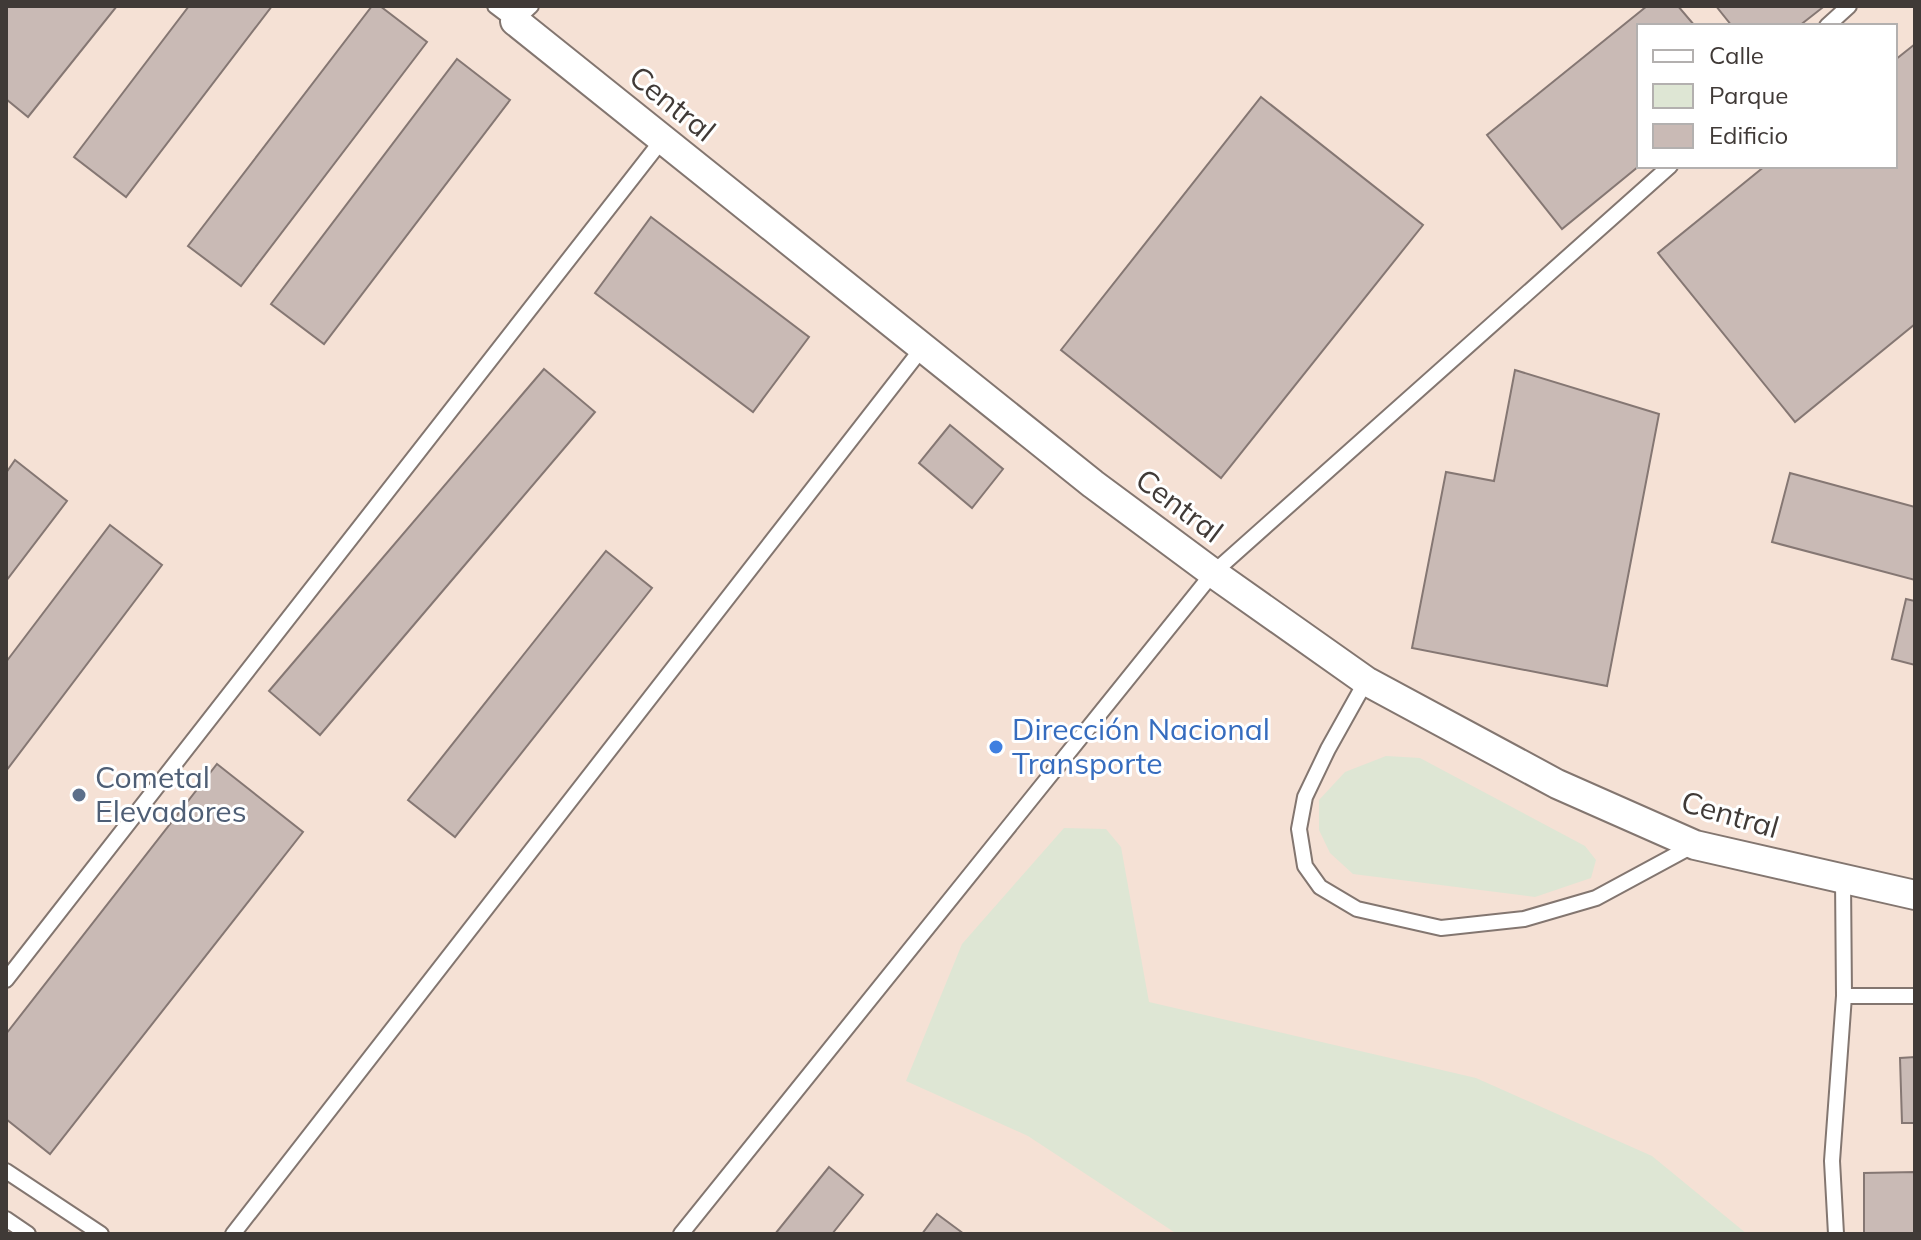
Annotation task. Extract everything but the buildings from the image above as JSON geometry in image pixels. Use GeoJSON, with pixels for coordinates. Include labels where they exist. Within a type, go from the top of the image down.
{"type":"FeatureCollection","features":[{"type":"Feature","properties":{"kind":"street","name":"Central"},"geometry":{"type":"LineString","coordinates":[[514,11],[662,140],[1093,484],[1366,681],[1557,784],[1695,845],[1915,895]]}},
{"type":"Feature","properties":{"kind":"lane"},"geometry":{"type":"LineString","coordinates":[[1829,24],[1849,6]]}},
{"type":"Feature","properties":{"kind":"lane"},"geometry":{"type":"LineString","coordinates":[[6,980],[662,140]]}},
{"type":"Feature","properties":{"kind":"lane"},"geometry":{"type":"LineString","coordinates":[[681,1234],[1213,573],[1668,168]]}},
{"type":"Feature","properties":{"kind":"lane"},"geometry":{"type":"LineString","coordinates":[[233,1234],[923,347]]}},
{"type":"Feature","properties":{"kind":"lane"},"geometry":{"type":"LineString","coordinates":[[1366,681],[1305,797],[1299,829],[1305,866],[1320,887],[1357,909],[1441,928],[1524,919],[1596,898],[1695,845]]}},
{"type":"Feature","properties":{"kind":"lane"},"geometry":{"type":"LineString","coordinates":[[1836,1234],[1832,1161],[1844,996],[1843,879]]}},
{"type":"Feature","properties":{"kind":"lane"},"geometry":{"type":"LineString","coordinates":[[1844,996],[1915,996]]}},
{"type":"Feature","properties":{"kind":"lane"},"geometry":{"type":"LineString","coordinates":[[6,1171],[101,1234]]}},
{"type":"Feature","properties":{"kind":"lane"},"geometry":{"type":"LineString","coordinates":[[6,1219],[28,1234]]}},
{"type":"Feature","properties":{"kind":"shaded area"},"geometry":{"type":"Polygon","coordinates":[[[6,6],[1915,6],[1915,1234],[6,1234],[6,6]]]}},
{"type":"Feature","properties":{"kind":"green space"},"geometry":{"type":"Polygon","coordinates":[[[1386,756],[1420,758],[1585,846],[1596,860],[1591,878],[1535,897],[1353,874],[1330,853],[1319,830],[1319,800],[1345,772],[1386,756]]]}},
{"type":"Feature","properties":{"kind":"green space"},"geometry":{"type":"Polygon","coordinates":[[[1064,828],[1106,829],[1121,847],[1149,1002],[1476,1078],[1652,1156],[1747,1234],[1177,1234],[1028,1136],[906,1081],[962,944],[1064,828]]]}},
{"type":"Feature","properties":{"kind":"place","name":"Dirección Nacional Transporte"},"geometry":{"type":"Point","coordinates":[996,747]}},
{"type":"Feature","properties":{"kind":"place","name":"Cometal Elevadores"},"geometry":{"type":"Point","coordinates":[79,795]}}]}
